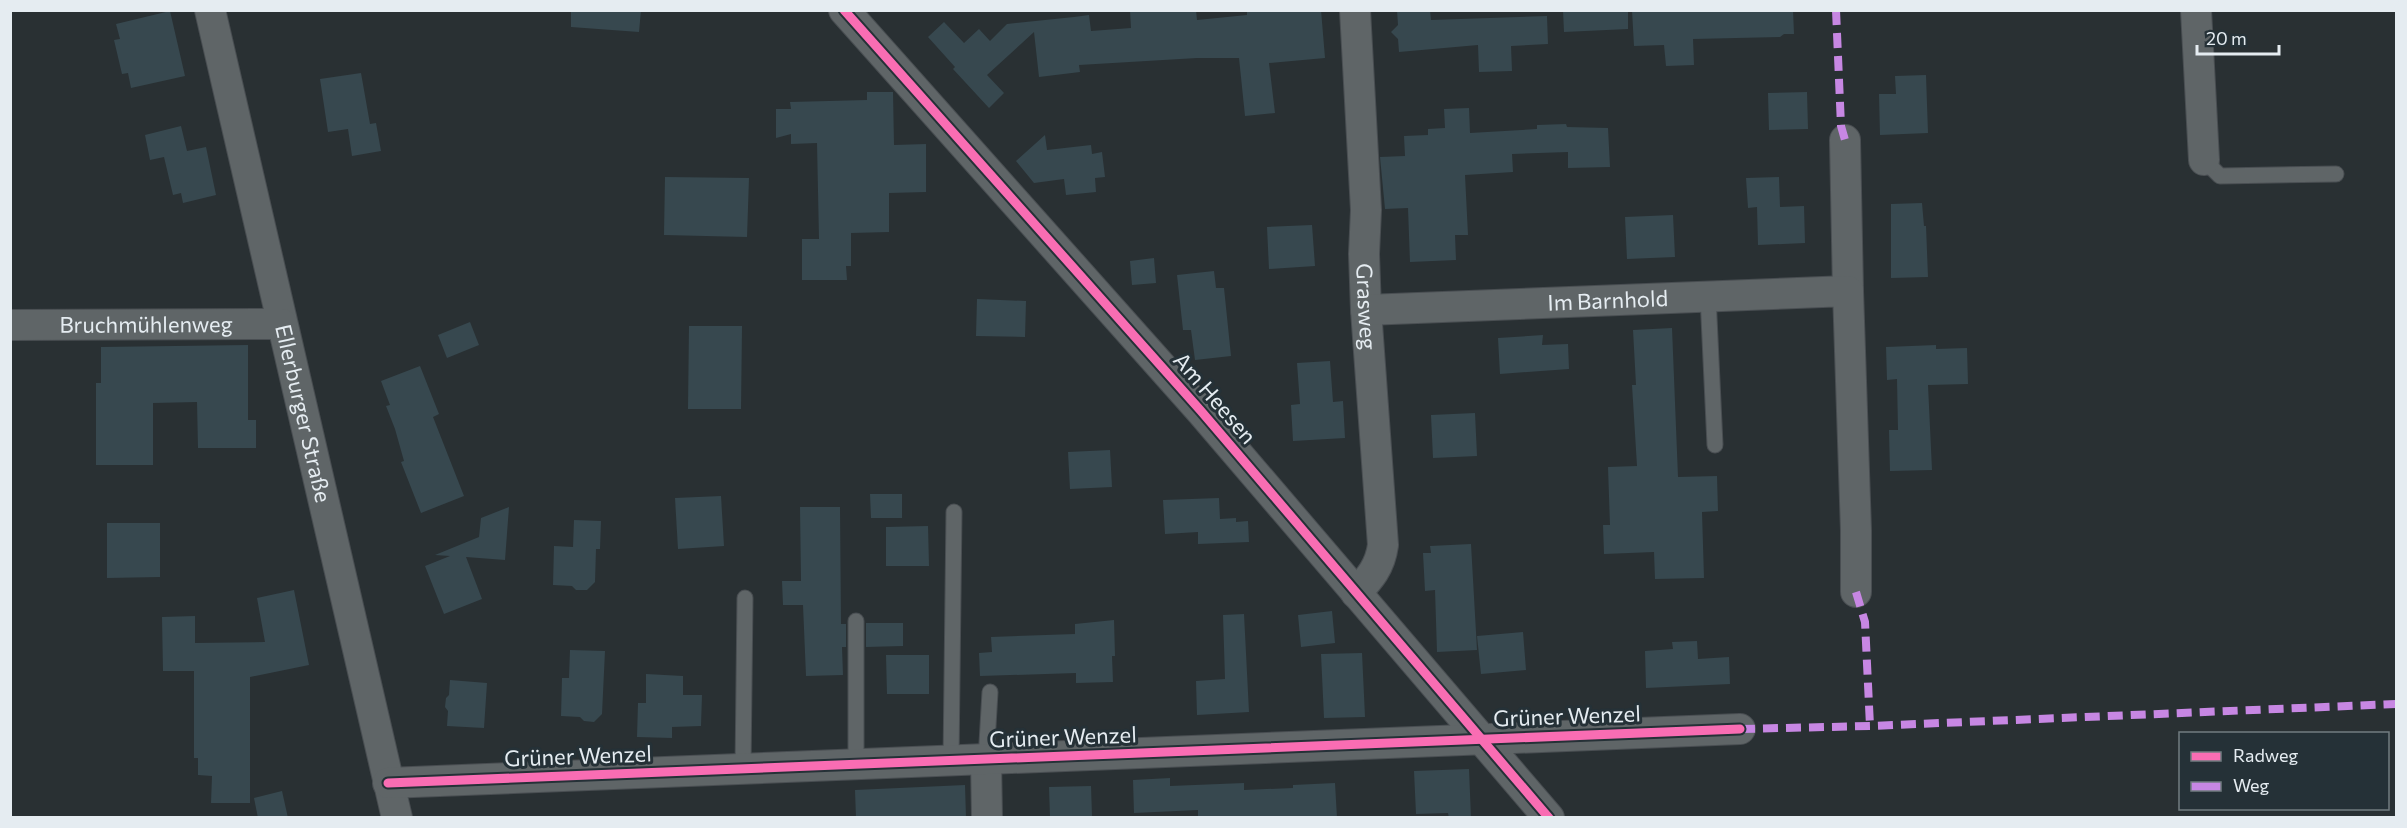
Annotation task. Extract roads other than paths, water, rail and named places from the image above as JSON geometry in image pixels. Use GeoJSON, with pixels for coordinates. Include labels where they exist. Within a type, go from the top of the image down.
{"type":"FeatureCollection","features":[{"type":"Feature","properties":{"kind":"street","name":"Ellerburger Straße"},"geometry":{"type":"LineString","coordinates":[[210,10],[397,818]]}},
{"type":"Feature","properties":{"kind":"street","name":"Am Heesen"},"geometry":{"type":"LineString","coordinates":[[844,10],[1201,411],[1549,818]]}},
{"type":"Feature","properties":{"kind":"street","name":"Grasweg"},"geometry":{"type":"LineString","coordinates":[[1355,10],[1366,210],[1364,254],[1366,310],[1383,545],[1380,561],[1372,577],[1356,594]]}},
{"type":"Feature","properties":{"kind":"street"},"geometry":{"type":"LineString","coordinates":[[2196,10],[2204,160]]}},
{"type":"Feature","properties":{"kind":"street"},"geometry":{"type":"LineString","coordinates":[[1845,140],[1856,592]]}},
{"type":"Feature","properties":{"kind":"street","name":"Im Barnhold"},"geometry":{"type":"LineString","coordinates":[[1366,310],[1848,291]]}},
{"type":"Feature","properties":{"kind":"street","name":"Bruchmühlenweg"},"geometry":{"type":"LineString","coordinates":[[10,325],[282,324]]}},
{"type":"Feature","properties":{"kind":"street","name":"Grüner Wenzel"},"geometry":{"type":"LineString","coordinates":[[388,783],[1740,729]]}},
{"type":"Feature","properties":{"kind":"street"},"geometry":{"type":"LineString","coordinates":[[986,760],[987,818]]}},
{"type":"Feature","properties":{"kind":"lane"},"geometry":{"type":"LineString","coordinates":[[2204,160],[2220,176],[2336,174]]}},
{"type":"Feature","properties":{"kind":"lane"},"geometry":{"type":"LineString","coordinates":[[1708,296],[1714,445]]}},
{"type":"Feature","properties":{"kind":"lane"},"geometry":{"type":"LineString","coordinates":[[951,761],[954,512]]}},
{"type":"Feature","properties":{"kind":"lane"},"geometry":{"type":"LineString","coordinates":[[743,770],[745,598]]}},
{"type":"Feature","properties":{"kind":"lane"},"geometry":{"type":"LineString","coordinates":[[856,621],[856,765]]}},
{"type":"Feature","properties":{"kind":"lane"},"geometry":{"type":"LineString","coordinates":[[986,760],[990,692]]}}]}
